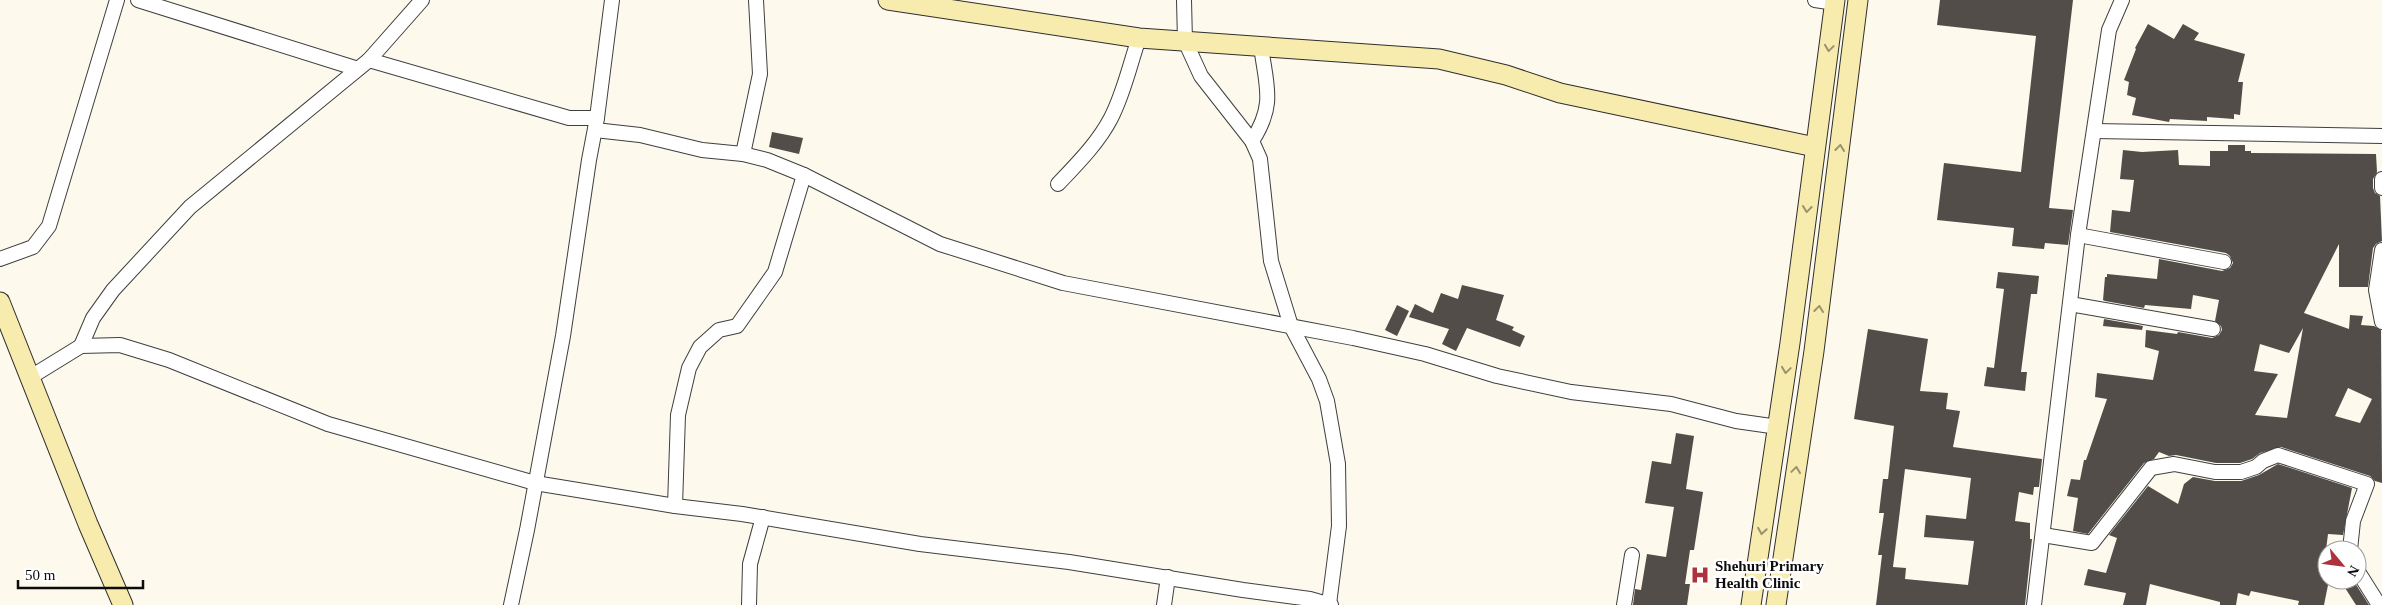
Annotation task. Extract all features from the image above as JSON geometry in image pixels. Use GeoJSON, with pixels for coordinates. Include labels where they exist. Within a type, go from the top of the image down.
{"type":"FeatureCollection","features":[{"type":"Feature","properties":{"kind":"main road"},"geometry":{"type":"LineString","coordinates":[[888,0],[1139,38],[1439,59],[1506,75],[1560,93],[1815,147]]}},
{"type":"Feature","properties":{"kind":"main road"},"geometry":{"type":"LineString","coordinates":[[1776,605],[1814,351],[1858,0]]}},
{"type":"Feature","properties":{"kind":"main road"},"geometry":{"type":"LineString","coordinates":[[1751,605],[1778,427],[1835,1]]}},
{"type":"Feature","properties":{"kind":"main road"},"geometry":{"type":"LineString","coordinates":[[0,303],[123,605]]}},
{"type":"Feature","properties":{"kind":"street"},"geometry":{"type":"LineString","coordinates":[[0,259],[33,247],[49,226],[117,0]]}},
{"type":"Feature","properties":{"kind":"street"},"geometry":{"type":"LineString","coordinates":[[138,0],[363,64],[569,118],[702,150],[743,154],[804,175],[940,244],[1063,283],[1407,350],[1497,376],[1571,392],[1671,404],[1736,421],[1778,427]]}},
{"type":"Feature","properties":{"kind":"street"},"geometry":{"type":"LineString","coordinates":[[81,346],[93,318],[113,290],[190,208],[363,64],[422,0]]}},
{"type":"Feature","properties":{"kind":"street"},"geometry":{"type":"LineString","coordinates":[[511,605],[563,336],[588,160],[596,124],[612,0]]}},
{"type":"Feature","properties":{"kind":"street"},"geometry":{"type":"LineString","coordinates":[[743,154],[760,74],[756,0]]}},
{"type":"Feature","properties":{"kind":"street"},"geometry":{"type":"LineString","coordinates":[[30,378],[81,346],[120,345],[169,360],[328,424],[535,484],[763,518],[920,544],[1070,562],[1330,605],[1339,526],[1338,464],[1327,401],[1319,379],[1290,326],[1270,261],[1260,159],[1252,141],[1201,76],[1185,41],[1184,0]]}},
{"type":"Feature","properties":{"kind":"street"},"geometry":{"type":"LineString","coordinates":[[1815,0],[1835,1]]}},
{"type":"Feature","properties":{"kind":"street"},"geometry":{"type":"LineString","coordinates":[[2034,605],[2078,234],[2109,30],[2122,0]]}},
{"type":"Feature","properties":{"kind":"street"},"geometry":{"type":"LineString","coordinates":[[1058,184],[1085,156],[1110,120],[1139,38]]}},
{"type":"Feature","properties":{"kind":"street"},"geometry":{"type":"LineString","coordinates":[[1252,141],[1262,126],[1268,104],[1261,46]]}},
{"type":"Feature","properties":{"kind":"street"},"geometry":{"type":"LineString","coordinates":[[2094,131],[2382,136]]}},
{"type":"Feature","properties":{"kind":"street"},"geometry":{"type":"LineString","coordinates":[[675,506],[678,415],[690,368],[700,347],[720,330],[737,326],[775,272],[804,175]]}},
{"type":"Feature","properties":{"kind":"street"},"geometry":{"type":"LineString","coordinates":[[2382,179],[2382,188]]}},
{"type":"Feature","properties":{"kind":"street"},"geometry":{"type":"LineString","coordinates":[[2078,234],[2224,262]]}},
{"type":"Feature","properties":{"kind":"street"},"geometry":{"type":"LineString","coordinates":[[2382,250],[2376,290],[2382,322]]}},
{"type":"Feature","properties":{"kind":"street"},"geometry":{"type":"LineString","coordinates":[[2070,304],[2213,329]]}},
{"type":"Feature","properties":{"kind":"street"},"geometry":{"type":"LineString","coordinates":[[2042,534],[2092,543],[2151,468],[2174,464],[2215,472],[2241,472],[2256,467],[2263,461],[2278,455],[2367,484],[2353,521],[2351,540]]}},
{"type":"Feature","properties":{"kind":"street"},"geometry":{"type":"LineString","coordinates":[[749,605],[750,564],[763,518]]}},
{"type":"Feature","properties":{"kind":"street"},"geometry":{"type":"LineString","coordinates":[[1624,605],[1632,555]]}},
{"type":"Feature","properties":{"kind":"street"},"geometry":{"type":"LineString","coordinates":[[1164,605],[1168,577]]}},
{"type":"Feature","properties":{"kind":"street"},"geometry":{"type":"LineString","coordinates":[[2367,586],[2379,605]]}},
{"type":"Feature","properties":{"kind":"building"},"geometry":{"type":"Polygon","coordinates":[[[1940,0],[2073,0],[2049,208],[2073,210],[2068,245],[2045,243],[2044,249],[2012,246],[2014,228],[1937,220],[1944,163],[2021,172],[2036,36],[1937,25],[1940,0]]]}},
{"type":"Feature","properties":{"kind":"building"},"geometry":{"type":"Polygon","coordinates":[[[2148,24],[2174,39],[2183,24],[2199,33],[2194,40],[2245,54],[2238,82],[2243,82],[2240,115],[2234,114],[2234,119],[2207,117],[2207,121],[2170,119],[2169,122],[2132,115],[2136,98],[2127,95],[2129,82],[2124,80],[2135,48],[2148,24]]]}},
{"type":"Feature","properties":{"kind":"building"},"geometry":{"type":"Polygon","coordinates":[[[772,132],[803,138],[799,154],[769,147],[772,132]]]}},
{"type":"Feature","properties":{"kind":"building"},"geometry":{"type":"Polygon","coordinates":[[[2228,145],[2245,145],[2245,151],[2251,151],[2251,153],[2376,154],[2377,172],[2373,179],[2373,188],[2375,193],[2380,196],[2382,241],[2373,248],[2368,287],[2339,287],[2339,244],[2304,313],[2349,329],[2350,315],[2363,316],[2361,325],[2374,326],[2381,330],[2382,483],[2375,481],[2370,476],[2281,447],[2260,453],[2252,459],[2240,463],[2216,463],[2176,455],[2169,456],[2159,452],[2154,459],[2144,463],[2088,534],[2073,531],[2078,498],[2067,496],[2071,479],[2080,480],[2084,460],[2086,460],[2107,399],[2095,397],[2097,373],[2153,380],[2159,351],[2145,347],[2146,330],[2177,334],[2178,332],[2212,338],[2219,335],[2222,330],[2221,326],[2215,321],[2219,300],[2193,295],[2191,309],[2145,305],[2144,308],[2105,301],[2103,300],[2105,277],[2107,277],[2107,274],[2157,279],[2159,259],[2222,271],[2230,268],[2233,263],[2230,256],[2226,253],[2110,232],[2112,210],[2130,212],[2134,180],[2120,179],[2123,150],[2142,152],[2178,150],[2179,165],[2210,166],[2210,151],[2228,151],[2228,145]],[[2303,328],[2289,353],[2260,344],[2254,371],[2278,374],[2255,415],[2287,418],[2303,328]],[[2348,388],[2335,416],[2360,423],[2372,399],[2348,388]]]}},
{"type":"Feature","properties":{"kind":"building"},"geometry":{"type":"Polygon","coordinates":[[[1998,272],[2039,276],[2037,294],[2031,294],[2021,372],[2027,372],[2025,391],[1984,386],[1987,367],[1994,368],[2004,289],[1996,288],[1998,272]]]}},
{"type":"Feature","properties":{"kind":"building"},"geometry":{"type":"Polygon","coordinates":[[[1462,285],[1504,295],[1496,320],[1514,327],[1512,330],[1525,336],[1520,347],[1467,328],[1456,351],[1442,344],[1449,329],[1409,317],[1415,304],[1433,313],[1441,293],[1458,299],[1462,285]]]}},
{"type":"Feature","properties":{"kind":"building"},"geometry":{"type":"Polygon","coordinates":[[[1397,305],[1409,311],[1397,336],[1385,330],[1397,305]]]}},
{"type":"Feature","properties":{"kind":"building"},"geometry":{"type":"Polygon","coordinates":[[[2104,319],[2143,326],[2142,330],[2103,326],[2104,319]]]}},
{"type":"Feature","properties":{"kind":"building"},"geometry":{"type":"Polygon","coordinates":[[[1868,329],[1928,339],[1920,391],[1948,393],[1946,409],[1960,411],[1953,447],[2042,459],[2039,487],[2034,487],[2033,495],[2019,492],[2015,521],[2030,523],[2030,539],[2032,539],[2025,605],[1876,605],[1882,555],[1878,555],[1884,513],[1879,513],[1883,479],[1888,479],[1894,426],[1854,419],[1868,329]],[[1905,469],[1893,567],[1906,568],[1905,579],[1968,585],[1974,541],[1924,537],[1926,515],[1966,519],[1971,478],[1905,469]]]}},
{"type":"Feature","properties":{"kind":"building"},"geometry":{"type":"Polygon","coordinates":[[[1676,433],[1694,436],[1686,489],[1703,492],[1694,550],[1690,550],[1685,584],[1690,584],[1687,605],[1633,605],[1635,589],[1641,590],[1647,554],[1666,557],[1674,507],[1645,503],[1652,461],[1671,464],[1676,433]]]}},
{"type":"Feature","properties":{"kind":"building"},"geometry":{"type":"Polygon","coordinates":[[[2278,464],[2352,488],[2343,535],[2328,534],[2327,540],[2317,540],[2317,590],[2327,590],[2324,605],[2298,605],[2299,601],[2251,591],[2249,596],[2238,593],[2236,605],[2220,605],[2220,602],[2150,584],[2146,605],[2123,605],[2126,593],[2084,585],[2088,569],[2106,573],[2117,538],[2109,535],[2148,486],[2178,504],[2184,484],[2193,477],[2215,481],[2241,481],[2259,475],[2278,464]]]}},
{"type":"Feature","properties":{"kind":"building"},"geometry":{"type":"Polygon","coordinates":[[[2346,590],[2359,590],[2369,605],[2356,605],[2346,590]]]}},
{"type":"Feature","properties":{"kind":"place","name":"Shehuri Primary Health Clinic"},"geometry":{"type":"Point","coordinates":[1700,575]}}]}
